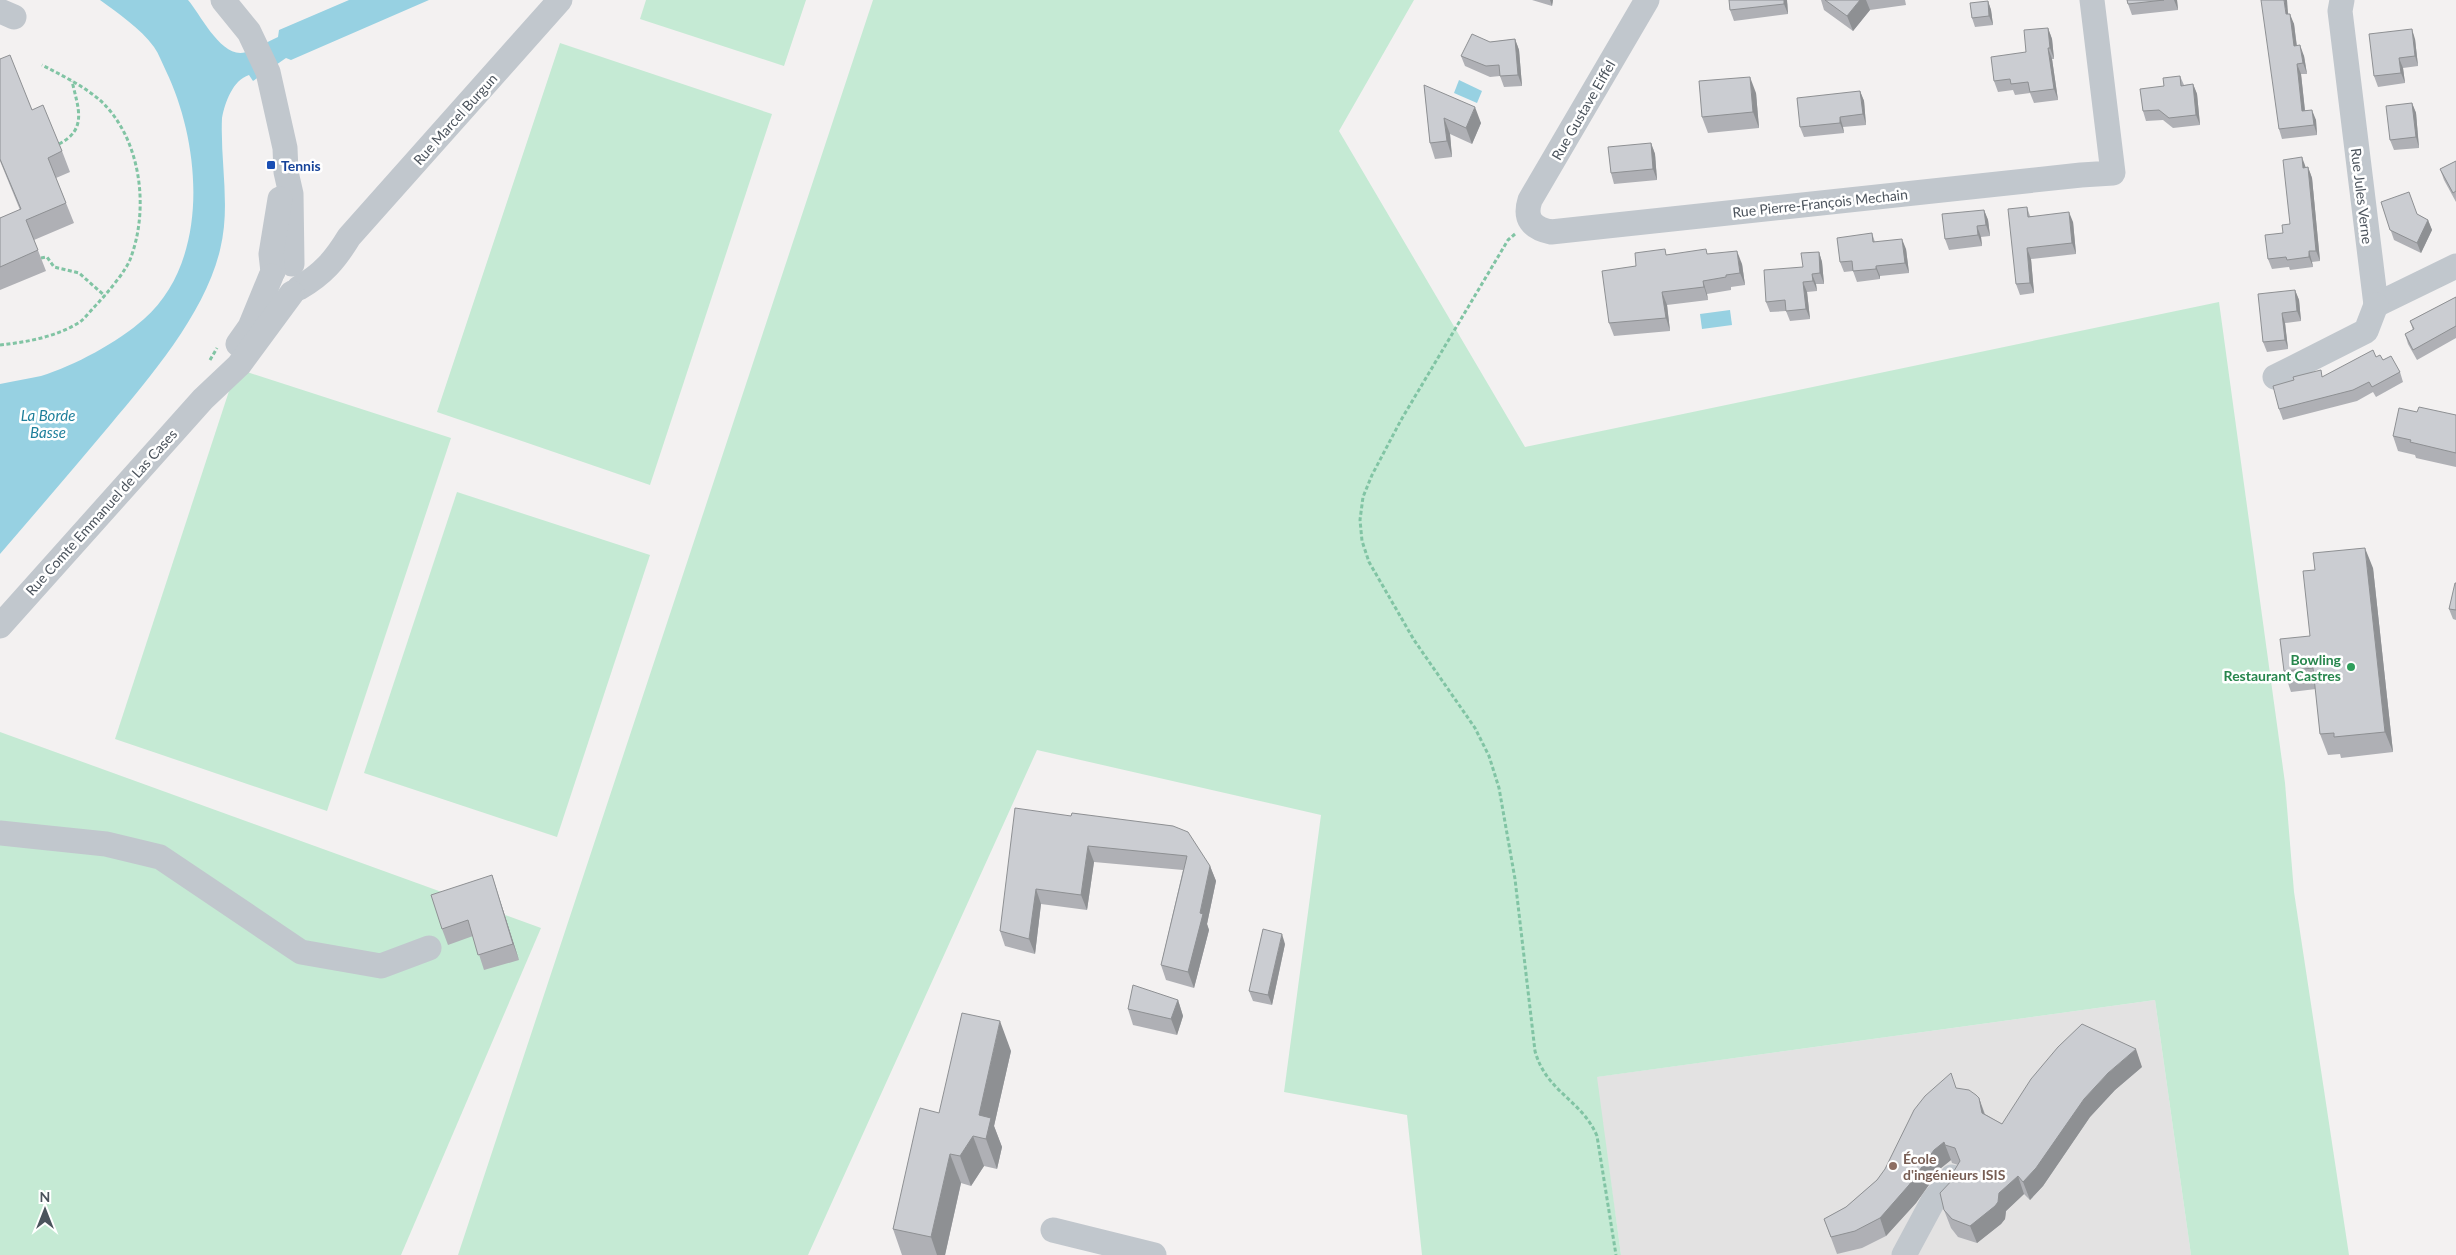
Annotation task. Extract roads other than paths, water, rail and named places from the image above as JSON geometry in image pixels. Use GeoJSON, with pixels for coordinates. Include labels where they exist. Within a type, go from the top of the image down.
{"type":"FeatureCollection","features":[{"type":"Feature","properties":{"kind":"street"},"geometry":{"type":"LineString","coordinates":[[223,0],[249,32],[268,72],[285,148],[286,172],[271,254],[287,277]]}},
{"type":"Feature","properties":{"kind":"street","name":"Rue Marcel Burgun"},"geometry":{"type":"LineString","coordinates":[[287,277],[307,258],[326,251],[349,237],[560,0]]}},
{"type":"Feature","properties":{"kind":"street","name":"Rue Gustave Eiffel"},"geometry":{"type":"LineString","coordinates":[[1529,222],[1527,216],[1530,200],[1647,0]]}},
{"type":"Feature","properties":{"kind":"street","name":"Rue Pierre-François Mechain"},"geometry":{"type":"LineString","coordinates":[[1529,222],[1551,232],[2113,173],[2092,0]]}},
{"type":"Feature","properties":{"kind":"street","name":"Rue Jules Verne"},"geometry":{"type":"LineString","coordinates":[[2342,0],[2340,11],[2376,304]]}},
{"type":"Feature","properties":{"kind":"street"},"geometry":{"type":"LineString","coordinates":[[2275,377],[2366,331],[2376,304],[2456,266]]}},
{"type":"Feature","properties":{"kind":"street","name":"Rue Comte Emmanuel de Las Cases"},"geometry":{"type":"LineString","coordinates":[[0,626],[203,399],[239,365],[287,277]]}},
{"type":"Feature","properties":{"kind":"street"},"geometry":{"type":"LineString","coordinates":[[0,833],[106,844],[160,857],[301,952],[381,966],[429,948]]}},
{"type":"Feature","properties":{"kind":"street"},"geometry":{"type":"LineString","coordinates":[[1904,1255],[1934,1201],[1952,1178]]}},
{"type":"Feature","properties":{"kind":"street"},"geometry":{"type":"LineString","coordinates":[[1053,1230],[1154,1255]]}},
{"type":"Feature","properties":{"kind":"water","name":"La Borde Basse"},"geometry":{"type":"Polygon","coordinates":[[[100,0],[188,0],[213,35],[229,49],[237,53],[254,49],[278,37],[279,30],[349,0],[429,0],[291,60],[286,58],[253,81],[249,75],[234,87],[225,105],[222,118],[225,201],[223,234],[213,274],[202,297],[175,343],[159,365],[0,554],[0,384],[54,372],[109,345],[133,328],[144,319],[166,294],[181,266],[190,234],[193,200],[192,166],[187,132],[178,100],[154,47],[136,27],[100,0]]]}},
{"type":"Feature","properties":{"kind":"water"},"geometry":{"type":"Polygon","coordinates":[[[1459,80],[1482,91],[1477,103],[1454,93],[1459,80]]]}},
{"type":"Feature","properties":{"kind":"water"},"geometry":{"type":"Polygon","coordinates":[[[1730,310],[1732,325],[1702,329],[1700,314],[1730,310]]]}},
{"type":"Feature","properties":{"kind":"place","name":"Tennis"},"geometry":{"type":"Point","coordinates":[271,165]}},
{"type":"Feature","properties":{"kind":"place","name":"Bowling Restaurant Castres"},"geometry":{"type":"Point","coordinates":[2351,667]}},
{"type":"Feature","properties":{"kind":"place","name":"École d'ingénieurs ISIS"},"geometry":{"type":"Point","coordinates":[1893,1166]}}]}
